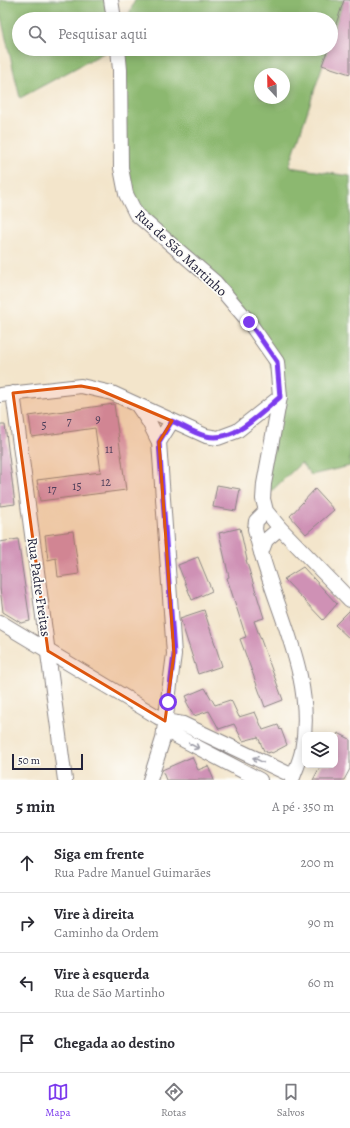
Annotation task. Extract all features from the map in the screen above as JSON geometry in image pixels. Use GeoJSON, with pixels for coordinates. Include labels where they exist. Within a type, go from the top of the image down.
{"type":"FeatureCollection","features":[{"type":"Feature","properties":{"kind":"street"},"geometry":{"type":"LineString","coordinates":[[111,0],[113,12]]}},
{"type":"Feature","properties":{"kind":"street","name":"Rua de São Martinho"},"geometry":{"type":"LineString","coordinates":[[119,56],[121,168],[126,194],[136,214],[215,282],[249,322],[277,362],[280,397],[264,484],[263,499],[266,511]]}},
{"type":"Feature","properties":{"kind":"street"},"geometry":{"type":"LineString","coordinates":[[4,392],[81,386],[112,393],[206,436],[218,438],[237,431],[280,397]]}},
{"type":"Feature","properties":{"kind":"street","name":"Rua Padre Freitas"},"geometry":{"type":"LineString","coordinates":[[4,392],[48,651],[65,780]]}},
{"type":"Feature","properties":{"kind":"street"},"geometry":{"type":"LineString","coordinates":[[138,406],[149,422],[159,442],[174,654],[163,739],[150,780]]}},
{"type":"Feature","properties":{"kind":"street"},"geometry":{"type":"LineString","coordinates":[[159,442],[172,421]]}},
{"type":"Feature","properties":{"kind":"street"},"geometry":{"type":"LineString","coordinates":[[0,622],[165,721],[183,724],[293,778],[302,752],[305,712],[299,672],[255,529],[256,521],[266,511],[280,528],[350,600]]}},
{"type":"Feature","properties":{"kind":"street"},"geometry":{"type":"LineString","coordinates":[[262,553],[266,540],[280,528]]}},
{"type":"Feature","properties":{"kind":"street"},"geometry":{"type":"LineString","coordinates":[[165,721],[174,735],[260,780]]}},
{"type":"Feature","properties":{"kind":"highlighted area"},"geometry":{"type":"Polygon","coordinates":[[[81,386],[97,389],[172,421],[159,442],[174,654],[165,721],[48,651],[13,393],[81,386]]]}},
{"type":"Feature","properties":{"kind":"green space"},"geometry":{"type":"Polygon","coordinates":[[[0,0],[111,0],[113,12],[12,12],[12,56],[98,56],[20,98],[0,13],[0,0]]]}},
{"type":"Feature","properties":{"kind":"green space"},"geometry":{"type":"Polygon","coordinates":[[[135,0],[344,0],[338,18],[338,12],[130,12],[135,0]]]}},
{"type":"Feature","properties":{"kind":"green space"},"geometry":{"type":"Polygon","coordinates":[[[118,56],[326,56],[289,167],[350,176],[350,466],[311,475],[301,463],[263,499],[280,397],[266,345],[126,194],[118,56]]]}},
{"type":"Feature","properties":{"kind":"building"},"geometry":{"type":"Polygon","coordinates":[[[344,0],[350,0],[350,74],[322,65],[325,56],[338,56],[338,18],[344,0]]]}},
{"type":"Feature","properties":{"kind":"building"},"geometry":{"type":"Polygon","coordinates":[[[114,404],[126,490],[40,501],[37,480],[101,472],[95,428],[32,437],[29,416],[114,404]]]}},
{"type":"Feature","properties":{"kind":"building"},"geometry":{"type":"Polygon","coordinates":[[[0,425],[5,425],[15,504],[0,506],[0,425]]]}},
{"type":"Feature","properties":{"kind":"building"},"geometry":{"type":"Polygon","coordinates":[[[217,485],[240,489],[236,511],[213,507],[217,485]]]}},
{"type":"Feature","properties":{"kind":"building"},"geometry":{"type":"Polygon","coordinates":[[[315,489],[334,510],[306,534],[290,516],[315,489]]]}},
{"type":"Feature","properties":{"kind":"building"},"geometry":{"type":"Polygon","coordinates":[[[240,528],[246,560],[264,618],[254,621],[283,700],[265,707],[240,639],[246,637],[227,578],[229,577],[219,533],[240,528]]]}},
{"type":"Feature","properties":{"kind":"building"},"geometry":{"type":"Polygon","coordinates":[[[73,531],[79,574],[58,577],[56,558],[48,560],[45,535],[73,531]]]}},
{"type":"Feature","properties":{"kind":"building"},"geometry":{"type":"Polygon","coordinates":[[[18,539],[30,621],[21,623],[3,612],[0,588],[0,542],[18,539]]]}},
{"type":"Feature","properties":{"kind":"building"},"geometry":{"type":"Polygon","coordinates":[[[198,557],[212,591],[192,600],[178,565],[198,557]]]}},
{"type":"Feature","properties":{"kind":"building"},"geometry":{"type":"Polygon","coordinates":[[[303,567],[337,604],[323,620],[284,579],[303,567]]]}},
{"type":"Feature","properties":{"kind":"building"},"geometry":{"type":"Polygon","coordinates":[[[204,610],[222,666],[198,674],[180,618],[204,610]]]}},
{"type":"Feature","properties":{"kind":"building"},"geometry":{"type":"Polygon","coordinates":[[[350,610],[350,639],[335,625],[350,610]]]}},
{"type":"Feature","properties":{"kind":"building"},"geometry":{"type":"Polygon","coordinates":[[[205,688],[215,705],[230,700],[239,717],[255,712],[263,730],[278,725],[287,745],[272,753],[267,753],[264,751],[258,737],[243,741],[234,724],[219,729],[209,711],[194,716],[186,701],[188,700],[186,696],[205,688]]]}},
{"type":"Feature","properties":{"kind":"building"},"geometry":{"type":"Polygon","coordinates":[[[338,733],[350,739],[350,769],[344,780],[313,780],[319,768],[338,768],[338,733]]]}},
{"type":"Feature","properties":{"kind":"building"},"geometry":{"type":"Polygon","coordinates":[[[192,757],[198,770],[208,766],[214,780],[166,780],[162,770],[192,757]]]}},
{"type":"Feature","properties":{"kind":"route"},"geometry":{"type":"LineString","coordinates":[[168,702],[174,654],[159,442],[172,421],[206,436],[218,438],[237,431],[280,397],[281,386],[277,362],[249,322]]}}]}
